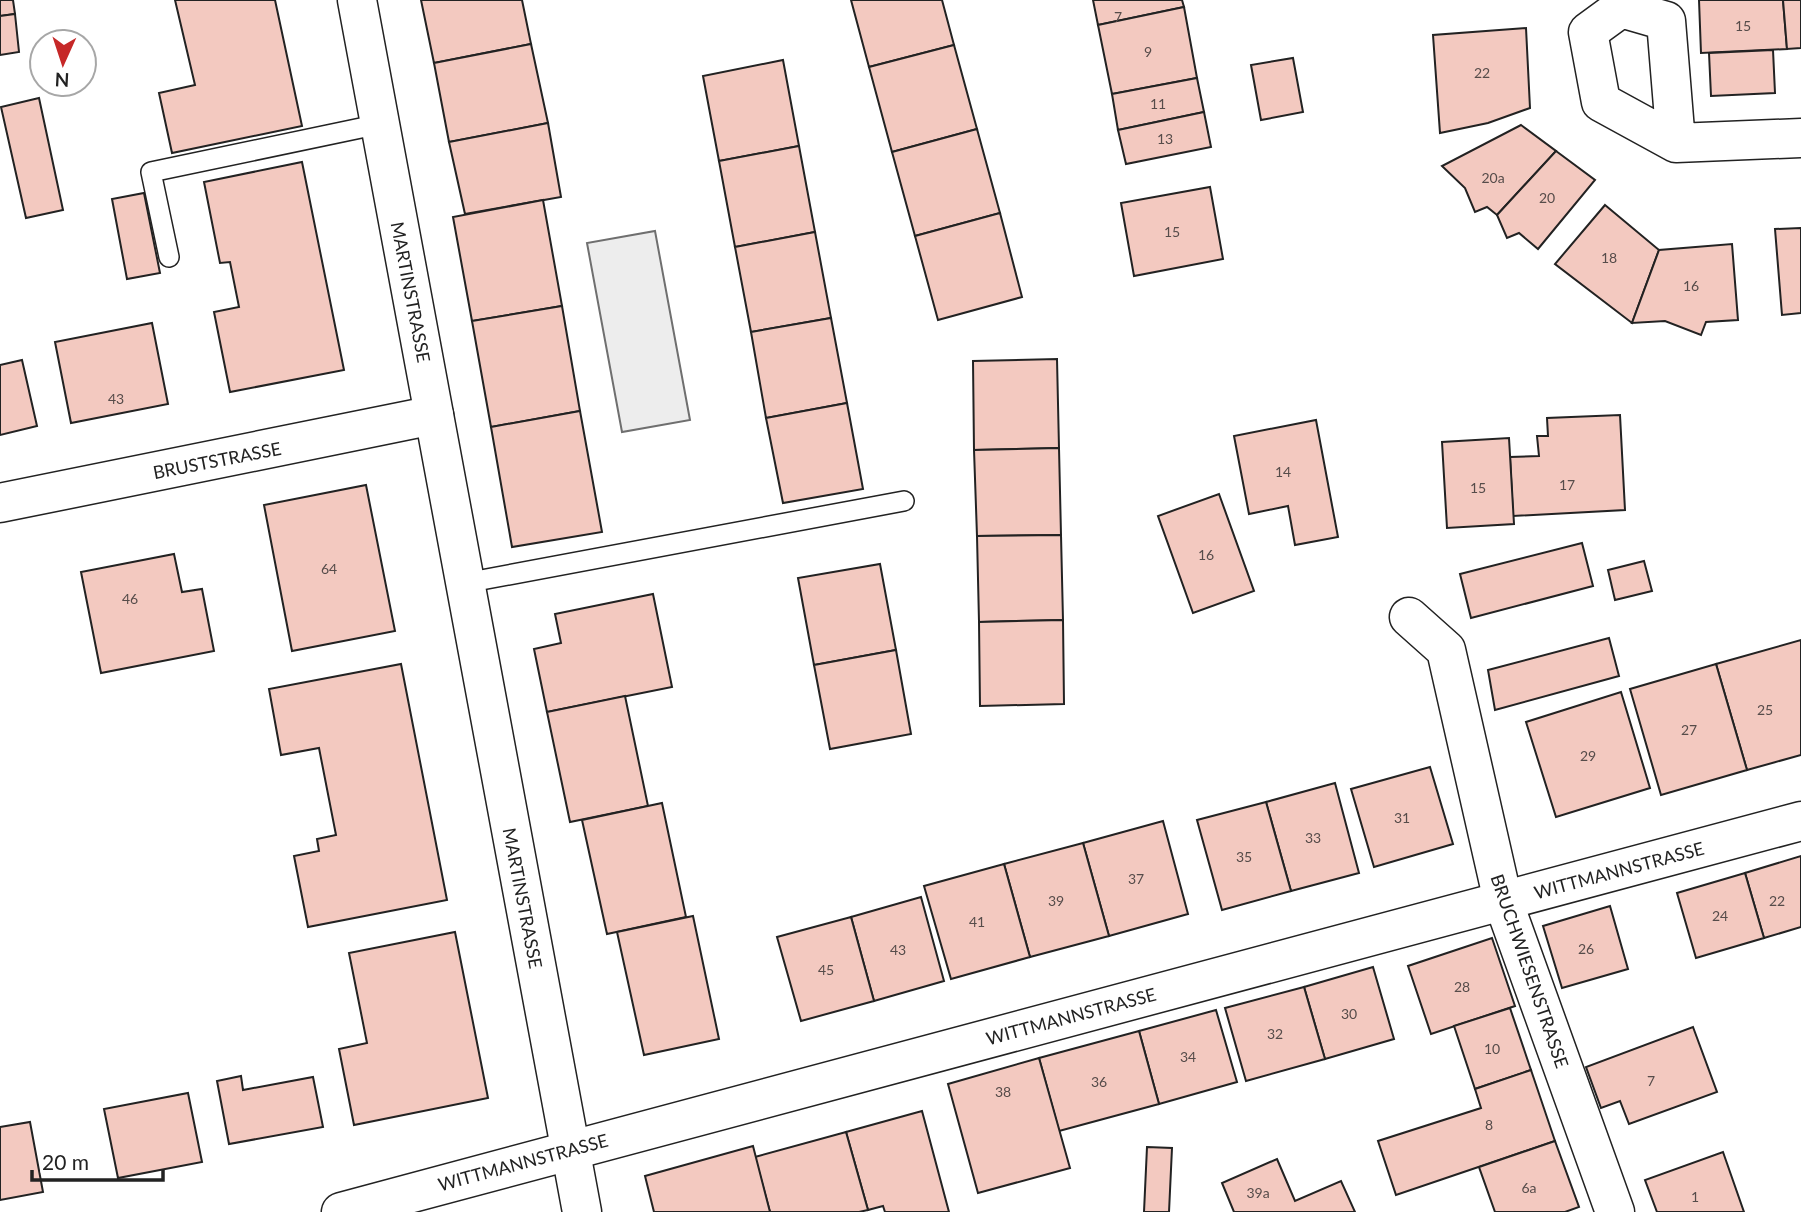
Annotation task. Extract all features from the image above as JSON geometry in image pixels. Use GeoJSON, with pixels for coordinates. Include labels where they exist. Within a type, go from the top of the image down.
{"type":"FeatureCollection","features":[{"type":"Feature","properties":{"kind":"street","name":"MARTINSTRASSE"},"geometry":{"type":"LineString","coordinates":[[357,0],[582,1212]]}},
{"type":"Feature","properties":{"kind":"street"},"geometry":{"type":"LineString","coordinates":[[1676,144],[1801,138]]}},
{"type":"Feature","properties":{"kind":"street","name":"BRUSTSTRASSE"},"geometry":{"type":"LineString","coordinates":[[0,503],[434,415]]}},
{"type":"Feature","properties":{"kind":"street","name":"BRUCHWIESENSTRASSE"},"geometry":{"type":"LineString","coordinates":[[1409,617],[1447,650],[1503,901],[1615,1212]]}},
{"type":"Feature","properties":{"kind":"street","name":"WITTMANNSTRASSE"},"geometry":{"type":"LineString","coordinates":[[341,1212],[1801,821]]}},
{"type":"Feature","properties":{"kind":"lane"},"geometry":{"type":"LineString","coordinates":[[169,257],[151,173],[380,124]]}},
{"type":"Feature","properties":{"kind":"lane"},"geometry":{"type":"LineString","coordinates":[[465,583],[904,501]]}},
{"type":"Feature","properties":{"kind":"shaded area"},"geometry":{"type":"Polygon","coordinates":[[[655,231],[690,420],[622,432],[587,243],[655,231]]]}},
{"type":"Feature","properties":{"kind":"building"},"geometry":{"type":"Polygon","coordinates":[[[0,0],[13,0],[15,14],[0,16],[0,0]]]}},
{"type":"Feature","properties":{"kind":"building"},"geometry":{"type":"Polygon","coordinates":[[[175,0],[275,0],[302,126],[172,153],[159,93],[195,85],[175,0]]]}},
{"type":"Feature","properties":{"kind":"building"},"geometry":{"type":"Polygon","coordinates":[[[421,0],[522,0],[531,44],[434,63],[421,0]]]}},
{"type":"Feature","properties":{"kind":"building"},"geometry":{"type":"Polygon","coordinates":[[[851,0],[942,0],[954,45],[869,67],[851,0]]]}},
{"type":"Feature","properties":{"kind":"building"},"geometry":{"type":"Polygon","coordinates":[[[1093,0],[1182,0],[1184,7],[1098,25],[1093,0]]]}},
{"type":"Feature","properties":{"kind":"building"},"geometry":{"type":"Polygon","coordinates":[[[1699,0],[1783,0],[1787,49],[1701,53],[1699,0]]]}},
{"type":"Feature","properties":{"kind":"building"},"geometry":{"type":"Polygon","coordinates":[[[1783,0],[1801,0],[1801,48],[1787,49],[1783,0]]]}},
{"type":"Feature","properties":{"kind":"building"},"geometry":{"type":"Polygon","coordinates":[[[1184,7],[1197,78],[1112,94],[1098,25],[1184,7]]]}},
{"type":"Feature","properties":{"kind":"building"},"geometry":{"type":"Polygon","coordinates":[[[15,14],[19,52],[0,55],[0,16],[15,14]]]}},
{"type":"Feature","properties":{"kind":"building"},"geometry":{"type":"Polygon","coordinates":[[[1526,28],[1530,108],[1488,123],[1440,133],[1433,35],[1526,28]]]}},
{"type":"Feature","properties":{"kind":"building"},"geometry":{"type":"Polygon","coordinates":[[[531,44],[548,123],[449,142],[434,63],[531,44]]]}},
{"type":"Feature","properties":{"kind":"building"},"geometry":{"type":"Polygon","coordinates":[[[954,45],[977,129],[892,152],[869,67],[954,45]]]}},
{"type":"Feature","properties":{"kind":"building"},"geometry":{"type":"Polygon","coordinates":[[[1773,50],[1775,93],[1711,96],[1709,53],[1773,50]]]}},
{"type":"Feature","properties":{"kind":"building"},"geometry":{"type":"Polygon","coordinates":[[[1293,58],[1303,112],[1261,120],[1251,65],[1293,58]]]}},
{"type":"Feature","properties":{"kind":"building"},"geometry":{"type":"Polygon","coordinates":[[[783,60],[799,146],[719,161],[703,76],[783,60]]]}},
{"type":"Feature","properties":{"kind":"building"},"geometry":{"type":"Polygon","coordinates":[[[1197,78],[1204,112],[1118,130],[1112,94],[1197,78]]]}},
{"type":"Feature","properties":{"kind":"building"},"geometry":{"type":"Polygon","coordinates":[[[39,98],[63,210],[26,218],[1,107],[39,98]]]}},
{"type":"Feature","properties":{"kind":"building"},"geometry":{"type":"Polygon","coordinates":[[[1204,112],[1211,147],[1126,164],[1118,130],[1204,112]]]}},
{"type":"Feature","properties":{"kind":"building"},"geometry":{"type":"Polygon","coordinates":[[[548,123],[561,197],[465,214],[449,142],[548,123]]]}},
{"type":"Feature","properties":{"kind":"building"},"geometry":{"type":"Polygon","coordinates":[[[1521,125],[1556,151],[1497,215],[1487,207],[1475,212],[1465,188],[1442,166],[1521,125]]]}},
{"type":"Feature","properties":{"kind":"building"},"geometry":{"type":"Polygon","coordinates":[[[977,129],[1000,213],[915,236],[892,152],[977,129]]]}},
{"type":"Feature","properties":{"kind":"building"},"geometry":{"type":"Polygon","coordinates":[[[799,146],[815,232],[735,247],[719,161],[799,146]]]}},
{"type":"Feature","properties":{"kind":"building"},"geometry":{"type":"Polygon","coordinates":[[[1556,151],[1595,180],[1538,249],[1519,233],[1507,238],[1497,215],[1556,151]]]}},
{"type":"Feature","properties":{"kind":"building"},"geometry":{"type":"Polygon","coordinates":[[[302,162],[344,370],[230,392],[214,312],[239,307],[230,262],[220,263],[204,182],[302,162]]]}},
{"type":"Feature","properties":{"kind":"building"},"geometry":{"type":"Polygon","coordinates":[[[1210,187],[1223,259],[1134,276],[1121,203],[1210,187]]]}},
{"type":"Feature","properties":{"kind":"building"},"geometry":{"type":"Polygon","coordinates":[[[144,193],[160,273],[127,279],[112,199],[144,193]]]}},
{"type":"Feature","properties":{"kind":"building"},"geometry":{"type":"Polygon","coordinates":[[[543,200],[562,306],[472,321],[453,217],[543,200]]]}},
{"type":"Feature","properties":{"kind":"building"},"geometry":{"type":"Polygon","coordinates":[[[1605,205],[1659,250],[1632,323],[1555,264],[1605,205]]]}},
{"type":"Feature","properties":{"kind":"building"},"geometry":{"type":"Polygon","coordinates":[[[1000,213],[1022,297],[938,320],[915,236],[1000,213]]]}},
{"type":"Feature","properties":{"kind":"building"},"geometry":{"type":"Polygon","coordinates":[[[1801,228],[1801,313],[1782,315],[1775,229],[1801,228]]]}},
{"type":"Feature","properties":{"kind":"building"},"geometry":{"type":"Polygon","coordinates":[[[815,232],[831,318],[751,332],[735,247],[815,232]]]}},
{"type":"Feature","properties":{"kind":"building"},"geometry":{"type":"Polygon","coordinates":[[[1732,244],[1738,320],[1706,322],[1701,335],[1665,321],[1632,323],[1659,250],[1732,244]]]}},
{"type":"Feature","properties":{"kind":"building"},"geometry":{"type":"Polygon","coordinates":[[[562,306],[580,411],[491,427],[472,321],[562,306]]]}},
{"type":"Feature","properties":{"kind":"building"},"geometry":{"type":"Polygon","coordinates":[[[831,318],[847,403],[766,418],[751,332],[831,318]]]}},
{"type":"Feature","properties":{"kind":"building"},"geometry":{"type":"Polygon","coordinates":[[[152,323],[168,404],[71,423],[55,342],[152,323]]]}},
{"type":"Feature","properties":{"kind":"building"},"geometry":{"type":"Polygon","coordinates":[[[1057,359],[1059,448],[974,450],[973,361],[1057,359]]]}},
{"type":"Feature","properties":{"kind":"building"},"geometry":{"type":"Polygon","coordinates":[[[22,360],[37,426],[0,435],[0,365],[22,360]]]}},
{"type":"Feature","properties":{"kind":"building"},"geometry":{"type":"Polygon","coordinates":[[[847,403],[863,489],[783,503],[766,418],[847,403]]]}},
{"type":"Feature","properties":{"kind":"building"},"geometry":{"type":"Polygon","coordinates":[[[580,411],[602,532],[512,547],[491,427],[580,411]]]}},
{"type":"Feature","properties":{"kind":"building"},"geometry":{"type":"Polygon","coordinates":[[[1620,415],[1625,510],[1513,516],[1510,457],[1539,456],[1537,436],[1548,436],[1547,418],[1620,415]]]}},
{"type":"Feature","properties":{"kind":"building"},"geometry":{"type":"Polygon","coordinates":[[[1316,420],[1338,537],[1295,545],[1288,506],[1249,514],[1234,436],[1316,420]]]}},
{"type":"Feature","properties":{"kind":"building"},"geometry":{"type":"Polygon","coordinates":[[[1509,438],[1514,524],[1447,528],[1442,442],[1509,438]]]}},
{"type":"Feature","properties":{"kind":"building"},"geometry":{"type":"Polygon","coordinates":[[[1059,448],[1061,535],[977,536],[974,450],[1059,448]]]}},
{"type":"Feature","properties":{"kind":"building"},"geometry":{"type":"Polygon","coordinates":[[[366,485],[395,631],[292,651],[264,505],[366,485]]]}},
{"type":"Feature","properties":{"kind":"building"},"geometry":{"type":"Polygon","coordinates":[[[1219,494],[1254,591],[1193,613],[1158,516],[1219,494]]]}},
{"type":"Feature","properties":{"kind":"building"},"geometry":{"type":"Polygon","coordinates":[[[1061,535],[1063,620],[979,622],[977,536],[1061,535]]]}},
{"type":"Feature","properties":{"kind":"building"},"geometry":{"type":"Polygon","coordinates":[[[1582,543],[1593,586],[1471,618],[1460,574],[1582,543]]]}},
{"type":"Feature","properties":{"kind":"building"},"geometry":{"type":"Polygon","coordinates":[[[174,554],[182,592],[202,589],[214,651],[101,673],[81,572],[174,554]]]}},
{"type":"Feature","properties":{"kind":"building"},"geometry":{"type":"Polygon","coordinates":[[[1644,561],[1652,591],[1615,600],[1608,570],[1644,561]]]}},
{"type":"Feature","properties":{"kind":"building"},"geometry":{"type":"Polygon","coordinates":[[[880,564],[896,650],[814,665],[798,578],[880,564]]]}},
{"type":"Feature","properties":{"kind":"building"},"geometry":{"type":"Polygon","coordinates":[[[653,594],[672,687],[547,712],[534,649],[561,643],[555,614],[653,594]]]}},
{"type":"Feature","properties":{"kind":"building"},"geometry":{"type":"Polygon","coordinates":[[[1063,620],[1064,704],[980,706],[979,622],[1063,620]]]}},
{"type":"Feature","properties":{"kind":"building"},"geometry":{"type":"Polygon","coordinates":[[[1609,638],[1619,676],[1495,710],[1488,670],[1609,638]]]}},
{"type":"Feature","properties":{"kind":"building"},"geometry":{"type":"Polygon","coordinates":[[[1801,640],[1801,755],[1747,770],[1716,664],[1801,640]]]}},
{"type":"Feature","properties":{"kind":"building"},"geometry":{"type":"Polygon","coordinates":[[[896,650],[911,734],[830,749],[814,665],[896,650]]]}},
{"type":"Feature","properties":{"kind":"building"},"geometry":{"type":"Polygon","coordinates":[[[401,664],[447,900],[308,927],[294,856],[319,851],[317,839],[336,835],[319,748],[281,755],[269,689],[401,664]]]}},
{"type":"Feature","properties":{"kind":"building"},"geometry":{"type":"Polygon","coordinates":[[[1716,664],[1747,770],[1661,795],[1630,689],[1716,664]]]}},
{"type":"Feature","properties":{"kind":"building"},"geometry":{"type":"Polygon","coordinates":[[[1621,692],[1650,788],[1556,817],[1526,722],[1621,692]]]}},
{"type":"Feature","properties":{"kind":"building"},"geometry":{"type":"Polygon","coordinates":[[[625,696],[648,806],[570,822],[547,712],[625,696]]]}},
{"type":"Feature","properties":{"kind":"building"},"geometry":{"type":"Polygon","coordinates":[[[1430,767],[1453,844],[1374,867],[1351,789],[1430,767]]]}},
{"type":"Feature","properties":{"kind":"building"},"geometry":{"type":"Polygon","coordinates":[[[1335,783],[1359,873],[1291,891],[1266,802],[1335,783]]]}},
{"type":"Feature","properties":{"kind":"building"},"geometry":{"type":"Polygon","coordinates":[[[1266,802],[1291,891],[1222,910],[1197,820],[1266,802]]]}},
{"type":"Feature","properties":{"kind":"building"},"geometry":{"type":"Polygon","coordinates":[[[662,803],[686,917],[607,934],[582,820],[662,803]]]}},
{"type":"Feature","properties":{"kind":"building"},"geometry":{"type":"Polygon","coordinates":[[[1163,821],[1188,914],[1109,936],[1083,843],[1163,821]]]}},
{"type":"Feature","properties":{"kind":"building"},"geometry":{"type":"Polygon","coordinates":[[[1083,843],[1109,936],[1030,957],[1004,864],[1083,843]]]}},
{"type":"Feature","properties":{"kind":"building"},"geometry":{"type":"Polygon","coordinates":[[[1801,856],[1801,927],[1764,938],[1745,873],[1801,856]]]}},
{"type":"Feature","properties":{"kind":"building"},"geometry":{"type":"Polygon","coordinates":[[[1004,864],[1030,957],[951,979],[924,886],[1004,864]]]}},
{"type":"Feature","properties":{"kind":"building"},"geometry":{"type":"Polygon","coordinates":[[[1745,873],[1764,938],[1696,958],[1677,893],[1745,873]]]}},
{"type":"Feature","properties":{"kind":"building"},"geometry":{"type":"Polygon","coordinates":[[[921,897],[944,981],[874,1001],[851,917],[921,897]]]}},
{"type":"Feature","properties":{"kind":"building"},"geometry":{"type":"Polygon","coordinates":[[[1610,906],[1628,969],[1562,988],[1543,926],[1610,906]]]}},
{"type":"Feature","properties":{"kind":"building"},"geometry":{"type":"Polygon","coordinates":[[[693,916],[719,1039],[644,1055],[617,932],[693,916]]]}},
{"type":"Feature","properties":{"kind":"building"},"geometry":{"type":"Polygon","coordinates":[[[851,917],[874,1001],[801,1021],[777,937],[851,917]]]}},
{"type":"Feature","properties":{"kind":"building"},"geometry":{"type":"Polygon","coordinates":[[[455,932],[488,1098],[354,1125],[339,1049],[367,1043],[349,953],[455,932]]]}},
{"type":"Feature","properties":{"kind":"building"},"geometry":{"type":"Polygon","coordinates":[[[1492,938],[1515,1006],[1431,1034],[1408,966],[1492,938]]]}},
{"type":"Feature","properties":{"kind":"building"},"geometry":{"type":"Polygon","coordinates":[[[1373,967],[1394,1039],[1325,1059],[1304,987],[1373,967]]]}},
{"type":"Feature","properties":{"kind":"building"},"geometry":{"type":"Polygon","coordinates":[[[1304,987],[1325,1059],[1246,1081],[1225,1008],[1304,987]]]}},
{"type":"Feature","properties":{"kind":"building"},"geometry":{"type":"Polygon","coordinates":[[[1510,1008],[1531,1070],[1475,1089],[1454,1026],[1510,1008]]]}},
{"type":"Feature","properties":{"kind":"building"},"geometry":{"type":"Polygon","coordinates":[[[1216,1010],[1237,1082],[1159,1104],[1139,1031],[1216,1010]]]}},
{"type":"Feature","properties":{"kind":"building"},"geometry":{"type":"Polygon","coordinates":[[[1693,1027],[1717,1092],[1629,1124],[1620,1101],[1601,1108],[1586,1067],[1693,1027]]]}},
{"type":"Feature","properties":{"kind":"building"},"geometry":{"type":"Polygon","coordinates":[[[1139,1031],[1159,1104],[1059,1131],[1039,1058],[1139,1031]]]}},
{"type":"Feature","properties":{"kind":"building"},"geometry":{"type":"Polygon","coordinates":[[[1039,1058],[1070,1168],[978,1193],[948,1084],[1039,1058]]]}},
{"type":"Feature","properties":{"kind":"building"},"geometry":{"type":"Polygon","coordinates":[[[1531,1070],[1555,1141],[1396,1195],[1378,1141],[1481,1108],[1475,1089],[1531,1070]]]}},
{"type":"Feature","properties":{"kind":"building"},"geometry":{"type":"Polygon","coordinates":[[[241,1076],[243,1090],[313,1077],[323,1127],[229,1144],[217,1081],[241,1076]]]}},
{"type":"Feature","properties":{"kind":"building"},"geometry":{"type":"Polygon","coordinates":[[[188,1093],[202,1162],[118,1178],[104,1109],[188,1093]]]}},
{"type":"Feature","properties":{"kind":"building"},"geometry":{"type":"Polygon","coordinates":[[[922,1111],[949,1212],[885,1212],[883,1206],[868,1210],[846,1132],[922,1111]]]}},
{"type":"Feature","properties":{"kind":"building"},"geometry":{"type":"Polygon","coordinates":[[[30,1122],[43,1192],[0,1200],[0,1127],[30,1122]]]}},
{"type":"Feature","properties":{"kind":"building"},"geometry":{"type":"Polygon","coordinates":[[[846,1132],[868,1210],[770,1212],[755,1157],[846,1132]]]}},
{"type":"Feature","properties":{"kind":"building"},"geometry":{"type":"Polygon","coordinates":[[[1555,1141],[1579,1207],[1565,1212],[1495,1212],[1479,1167],[1555,1141]]]}},
{"type":"Feature","properties":{"kind":"building"},"geometry":{"type":"Polygon","coordinates":[[[753,1146],[770,1212],[654,1212],[645,1176],[753,1146]]]}},
{"type":"Feature","properties":{"kind":"building"},"geometry":{"type":"Polygon","coordinates":[[[1147,1147],[1172,1148],[1169,1212],[1144,1212],[1147,1147]]]}},
{"type":"Feature","properties":{"kind":"building"},"geometry":{"type":"Polygon","coordinates":[[[1723,1152],[1744,1212],[1657,1212],[1645,1180],[1723,1152]]]}},
{"type":"Feature","properties":{"kind":"building"},"geometry":{"type":"Polygon","coordinates":[[[1277,1159],[1295,1201],[1341,1181],[1355,1212],[1234,1212],[1222,1183],[1277,1159]]]}}]}
